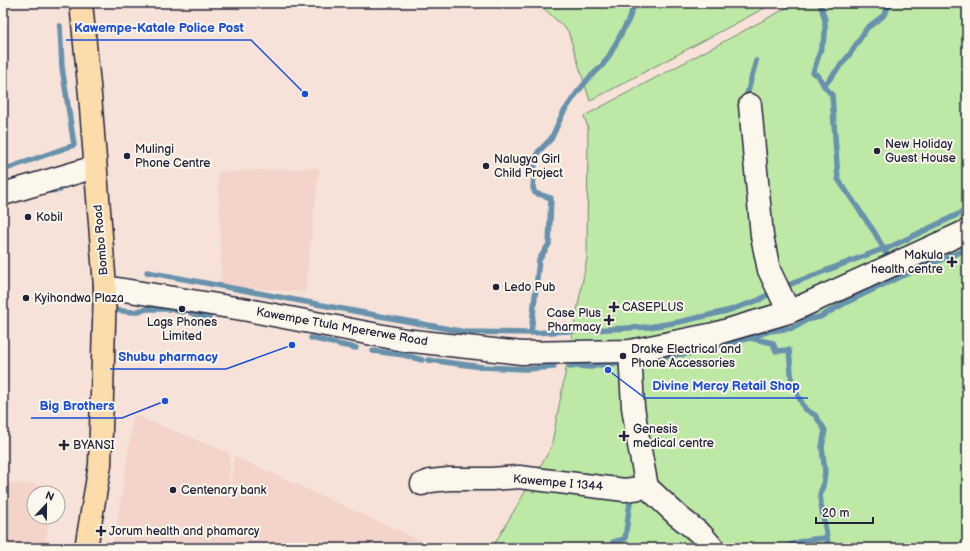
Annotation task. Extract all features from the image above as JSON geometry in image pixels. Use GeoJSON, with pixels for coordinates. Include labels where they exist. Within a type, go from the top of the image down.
{"type":"FeatureCollection","features":[{"type":"Feature","properties":{"kind":"main road","name":"Bombo Road"},"geometry":{"type":"LineString","coordinates":[[81,3],[105,287],[103,314],[100,465],[86,548]]}},
{"type":"Feature","properties":{"kind":"street"},"geometry":{"type":"LineString","coordinates":[[750,105],[765,256],[769,270],[789,312]]}},
{"type":"Feature","properties":{"kind":"street"},"geometry":{"type":"LineString","coordinates":[[3,194],[95,167]]}},
{"type":"Feature","properties":{"kind":"street","name":"Kawempe Ttula Mpererwe Road"},"geometry":{"type":"LineString","coordinates":[[105,287],[248,310],[404,340],[522,353],[630,350],[714,334],[789,312],[967,231]]}},
{"type":"Feature","properties":{"kind":"street"},"geometry":{"type":"LineString","coordinates":[[630,350],[633,406],[647,487],[702,536],[713,548]]}},
{"type":"Feature","properties":{"kind":"street","name":"Kawempe I 1344"},"geometry":{"type":"LineString","coordinates":[[422,484],[430,481],[449,479],[519,477],[625,490],[647,487]]}},
{"type":"Feature","properties":{"kind":"shaded area"},"geometry":{"type":"Polygon","coordinates":[[[319,168],[305,292],[222,286],[218,172],[319,168]]]}},
{"type":"Feature","properties":{"kind":"shaded area"},"geometry":{"type":"Polygon","coordinates":[[[134,415],[230,453],[229,497],[234,456],[436,548],[113,548],[134,415]]]}},
{"type":"Feature","properties":{"kind":"shaded area"},"geometry":{"type":"Polygon","coordinates":[[[3,483],[53,485],[26,485],[26,525],[48,525],[45,548],[3,548],[3,483]]]}},
{"type":"Feature","properties":{"kind":"green space"},"geometry":{"type":"Polygon","coordinates":[[[538,3],[774,3],[590,101],[568,31],[538,3]]]}},
{"type":"Feature","properties":{"kind":"green space"},"geometry":{"type":"Polygon","coordinates":[[[796,3],[967,3],[967,548],[492,548],[551,448],[587,258],[588,128],[584,116],[796,3]]]}},
{"type":"Feature","properties":{"kind":"waterway"},"geometry":{"type":"LineString","coordinates":[[531,333],[539,260],[549,244],[551,198],[535,193],[533,188],[535,163],[538,152],[551,139],[563,113],[576,94],[608,58],[628,21],[635,3]]}},
{"type":"Feature","properties":{"kind":"waterway"},"geometry":{"type":"LineString","coordinates":[[820,3],[825,20],[825,36],[813,73],[818,75],[824,86],[832,95],[838,179],[875,233],[888,257]]}},
{"type":"Feature","properties":{"kind":"waterway"},"geometry":{"type":"LineString","coordinates":[[824,86],[850,54],[867,28],[883,16],[891,3]]}},
{"type":"Feature","properties":{"kind":"waterway"},"geometry":{"type":"LineString","coordinates":[[3,170],[74,145],[62,67],[60,26]]}},
{"type":"Feature","properties":{"kind":"waterway"},"geometry":{"type":"LineString","coordinates":[[746,101],[756,61]]}},
{"type":"Feature","properties":{"kind":"waterway"},"geometry":{"type":"LineString","coordinates":[[48,191],[60,190]]}},
{"type":"Feature","properties":{"kind":"waterway"},"geometry":{"type":"LineString","coordinates":[[783,287],[880,250],[884,250],[967,210]]}},
{"type":"Feature","properties":{"kind":"waterway"},"geometry":{"type":"LineString","coordinates":[[666,356],[700,352],[770,331],[793,328],[806,320],[820,317],[895,279],[967,249]]}},
{"type":"Feature","properties":{"kind":"waterway"},"geometry":{"type":"LineString","coordinates":[[147,272],[465,332],[531,333],[649,327],[727,311],[759,300],[775,290]]}},
{"type":"Feature","properties":{"kind":"waterway"},"geometry":{"type":"LineString","coordinates":[[112,312],[112,310],[133,312],[147,309],[169,309]]}},
{"type":"Feature","properties":{"kind":"waterway"},"geometry":{"type":"LineString","coordinates":[[175,310],[183,312]]}},
{"type":"Feature","properties":{"kind":"waterway"},"geometry":{"type":"LineString","coordinates":[[191,313],[209,318]]}},
{"type":"Feature","properties":{"kind":"waterway"},"geometry":{"type":"LineString","coordinates":[[311,338],[333,343]]}},
{"type":"Feature","properties":{"kind":"waterway"},"geometry":{"type":"LineString","coordinates":[[750,338],[773,343],[776,351],[789,350],[792,384],[805,409],[815,415],[825,430],[822,447],[825,472],[820,494],[829,548]]}},
{"type":"Feature","properties":{"kind":"waterway"},"geometry":{"type":"LineString","coordinates":[[337,344],[356,348]]}},
{"type":"Feature","properties":{"kind":"waterway"},"geometry":{"type":"LineString","coordinates":[[373,351],[404,355],[422,360]]}},
{"type":"Feature","properties":{"kind":"waterway"},"geometry":{"type":"LineString","coordinates":[[637,362],[636,360],[657,357]]}},
{"type":"Feature","properties":{"kind":"waterway"},"geometry":{"type":"LineString","coordinates":[[428,360],[433,361]]}},
{"type":"Feature","properties":{"kind":"waterway"},"geometry":{"type":"LineString","coordinates":[[437,361],[482,367],[526,369],[554,367]]}},
{"type":"Feature","properties":{"kind":"waterway"},"geometry":{"type":"LineString","coordinates":[[570,367],[591,367],[623,363],[624,366]]}},
{"type":"Feature","properties":{"kind":"waterway"},"geometry":{"type":"LineString","coordinates":[[610,548],[613,542],[625,539],[631,495]]}},
{"type":"Feature","properties":{"kind":"waterway"},"geometry":{"type":"LineString","coordinates":[[785,548],[811,539],[827,538]]}},
{"type":"Feature","properties":{"kind":"place","name":"Kawempe-Katale Police Post"},"geometry":{"type":"Point","coordinates":[305,94]}},
{"type":"Feature","properties":{"kind":"place","name":"New Holiday Guest House"},"geometry":{"type":"Point","coordinates":[877,151]}},
{"type":"Feature","properties":{"kind":"place","name":"Mulingi Phone Centre"},"geometry":{"type":"Point","coordinates":[127,156]}},
{"type":"Feature","properties":{"kind":"place","name":"Nalugya Girl Child Project"},"geometry":{"type":"Point","coordinates":[486,166]}},
{"type":"Feature","properties":{"kind":"place","name":"Kobil"},"geometry":{"type":"Point","coordinates":[28,217]}},
{"type":"Feature","properties":{"kind":"place","name":"Makula health centre"},"geometry":{"type":"Point","coordinates":[952,262]}},
{"type":"Feature","properties":{"kind":"place","name":"Ledo Pub"},"geometry":{"type":"Point","coordinates":[496,287]}},
{"type":"Feature","properties":{"kind":"place","name":"Kyihondwa Plaza"},"geometry":{"type":"Point","coordinates":[26,298]}},
{"type":"Feature","properties":{"kind":"place","name":"CASEPLUS"},"geometry":{"type":"Point","coordinates":[614,307]}},
{"type":"Feature","properties":{"kind":"place","name":"Lags Phones Limited"},"geometry":{"type":"Point","coordinates":[182,309]}},
{"type":"Feature","properties":{"kind":"place","name":"Case Plus Pharmacy"},"geometry":{"type":"Point","coordinates":[609,320]}},
{"type":"Feature","properties":{"kind":"place","name":"Shubu pharmacy"},"geometry":{"type":"Point","coordinates":[292,345]}},
{"type":"Feature","properties":{"kind":"place","name":"Drake Electrical and Phone Accessories"},"geometry":{"type":"Point","coordinates":[623,356]}},
{"type":"Feature","properties":{"kind":"place","name":"Divine Mercy Retail Shop"},"geometry":{"type":"Point","coordinates":[608,370]}},
{"type":"Feature","properties":{"kind":"place","name":"Big Brothers"},"geometry":{"type":"Point","coordinates":[165,401]}},
{"type":"Feature","properties":{"kind":"place","name":"Genesis medical centre"},"geometry":{"type":"Point","coordinates":[624,436]}},
{"type":"Feature","properties":{"kind":"place","name":"BYANSI"},"geometry":{"type":"Point","coordinates":[64,445]}},
{"type":"Feature","properties":{"kind":"place","name":"Centenary bank"},"geometry":{"type":"Point","coordinates":[173,490]}},
{"type":"Feature","properties":{"kind":"place","name":"Jorum health and phamarcy"},"geometry":{"type":"Point","coordinates":[101,531]}}]}
